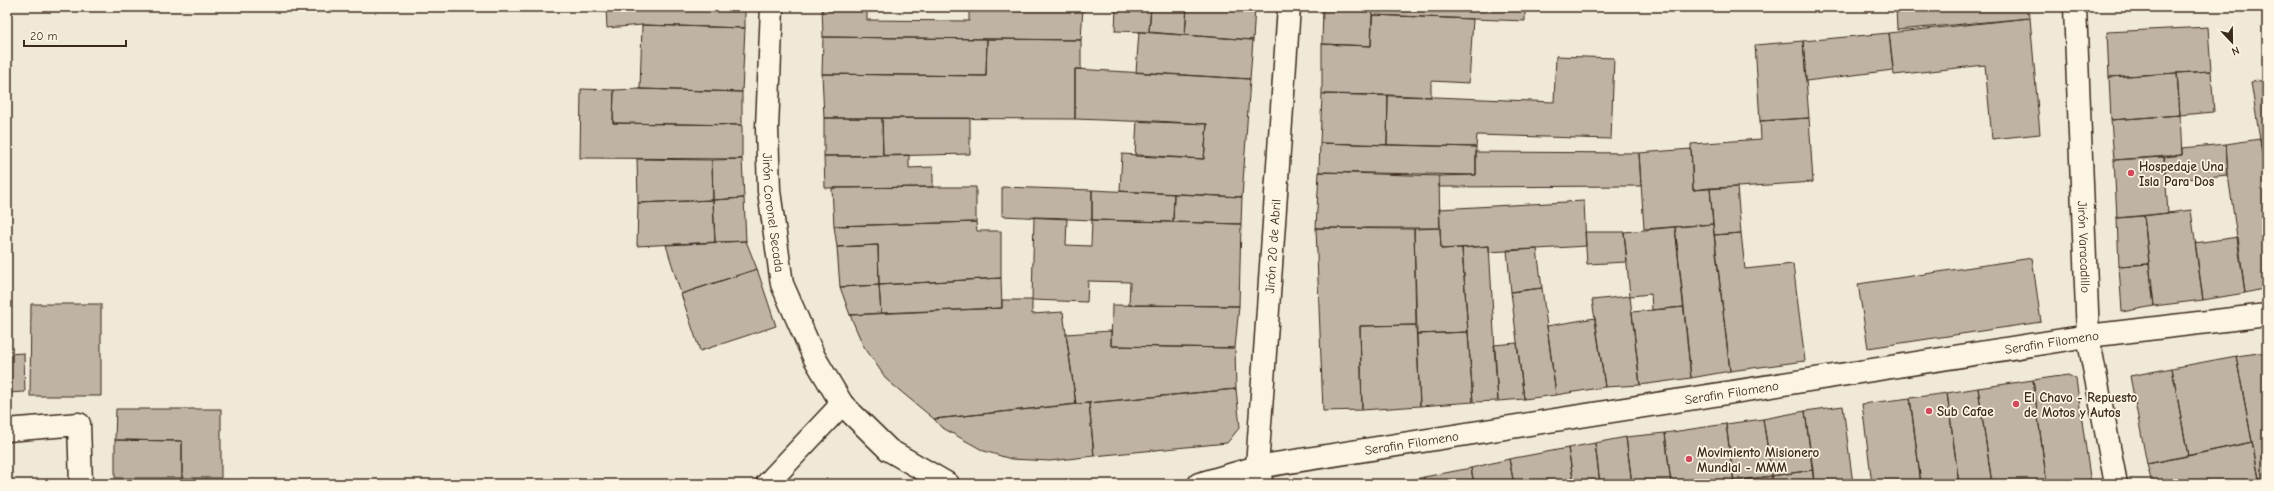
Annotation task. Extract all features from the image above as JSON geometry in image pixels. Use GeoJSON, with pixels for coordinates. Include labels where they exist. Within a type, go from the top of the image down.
{"type":"FeatureCollection","features":[{"type":"Feature","properties":{"kind":"main road","name":"Jirón Coronel Secada"},"geometry":{"type":"LineString","coordinates":[[772,7],[767,128],[769,191],[782,284],[814,357],[842,404]]}},
{"type":"Feature","properties":{"kind":"main road","name":"Jirón 20 de Abril"},"geometry":{"type":"LineString","coordinates":[[1260,476],[1289,7]]}},
{"type":"Feature","properties":{"kind":"main road","name":"Jirón Varacadillo"},"geometry":{"type":"LineString","coordinates":[[2075,7],[2088,336],[2116,484]]}},
{"type":"Feature","properties":{"kind":"main road","name":"Serafin Filomeno"},"geometry":{"type":"LineString","coordinates":[[1199,484],[1260,476],[2088,336],[2267,314]]}},
{"type":"Feature","properties":{"kind":"main road"},"geometry":{"type":"LineString","coordinates":[[767,484],[842,404],[889,450],[948,484]]}},
{"type":"Feature","properties":{"kind":"main road"},"geometry":{"type":"LineString","coordinates":[[7,430],[79,424],[81,484]]}},
{"type":"Feature","properties":{"kind":"building"},"geometry":{"type":"Polygon","coordinates":[[[606,7],[745,7],[745,28],[642,25],[607,28],[606,7]]]}},
{"type":"Feature","properties":{"kind":"building"},"geometry":{"type":"Polygon","coordinates":[[[822,7],[867,7],[867,20],[969,21],[969,7],[1083,7],[1081,40],[823,37],[822,7]]]}},
{"type":"Feature","properties":{"kind":"building"},"geometry":{"type":"Polygon","coordinates":[[[1116,7],[1151,7],[1149,32],[1115,31],[1116,7]]]}},
{"type":"Feature","properties":{"kind":"building"},"geometry":{"type":"Polygon","coordinates":[[[1151,7],[1187,7],[1185,35],[1149,32],[1151,7]]]}},
{"type":"Feature","properties":{"kind":"building"},"geometry":{"type":"Polygon","coordinates":[[[1187,7],[1255,7],[1253,40],[1185,35],[1187,7]]]}},
{"type":"Feature","properties":{"kind":"building"},"geometry":{"type":"Polygon","coordinates":[[[1323,7],[1373,7],[1371,46],[1322,44],[1323,7]]]}},
{"type":"Feature","properties":{"kind":"building"},"geometry":{"type":"Polygon","coordinates":[[[1373,7],[1525,7],[1525,21],[1372,15],[1373,7]]]}},
{"type":"Feature","properties":{"kind":"building"},"geometry":{"type":"Polygon","coordinates":[[[1701,7],[1748,7],[1748,10],[1701,10],[1701,7]]]}},
{"type":"Feature","properties":{"kind":"building"},"geometry":{"type":"Polygon","coordinates":[[[1896,7],[2029,7],[2030,18],[1897,30],[1896,7]]]}},
{"type":"Feature","properties":{"kind":"building"},"geometry":{"type":"Polygon","coordinates":[[[1372,15],[1473,19],[1469,83],[1431,81],[1431,97],[1322,94],[1322,44],[1371,46],[1372,15]]]}},
{"type":"Feature","properties":{"kind":"building"},"geometry":{"type":"Polygon","coordinates":[[[2030,18],[2040,134],[1992,139],[1985,65],[1894,75],[1889,33],[2030,18]]]}},
{"type":"Feature","properties":{"kind":"building"},"geometry":{"type":"Polygon","coordinates":[[[642,25],[745,28],[742,92],[640,89],[642,25]]]}},
{"type":"Feature","properties":{"kind":"building"},"geometry":{"type":"Polygon","coordinates":[[[2208,27],[2211,71],[2109,77],[2107,32],[2208,27]]]}},
{"type":"Feature","properties":{"kind":"building"},"geometry":{"type":"Polygon","coordinates":[[[1139,32],[1253,40],[1250,79],[1136,72],[1139,32]]]}},
{"type":"Feature","properties":{"kind":"building"},"geometry":{"type":"Polygon","coordinates":[[[1889,33],[1893,70],[1806,81],[1803,41],[1889,33]]]}},
{"type":"Feature","properties":{"kind":"building"},"geometry":{"type":"Polygon","coordinates":[[[823,37],[987,39],[986,76],[822,74],[823,37]]]}},
{"type":"Feature","properties":{"kind":"building"},"geometry":{"type":"Polygon","coordinates":[[[987,39],[1081,40],[1081,69],[1075,69],[1075,119],[824,118],[822,74],[986,76],[987,39]]]}},
{"type":"Feature","properties":{"kind":"building"},"geometry":{"type":"Polygon","coordinates":[[[1803,41],[1809,118],[1760,121],[1755,45],[1803,41]]]}},
{"type":"Feature","properties":{"kind":"building"},"geometry":{"type":"Polygon","coordinates":[[[1556,56],[1614,58],[1611,139],[1477,135],[1476,147],[1387,145],[1388,95],[1554,102],[1556,56]]]}},
{"type":"Feature","properties":{"kind":"building"},"geometry":{"type":"Polygon","coordinates":[[[1075,69],[1250,79],[1242,197],[1120,191],[1122,154],[1204,159],[1207,124],[1075,119],[1075,69]]]}},
{"type":"Feature","properties":{"kind":"building"},"geometry":{"type":"Polygon","coordinates":[[[2211,71],[2214,112],[2180,115],[2177,73],[2211,71]]]}},
{"type":"Feature","properties":{"kind":"building"},"geometry":{"type":"Polygon","coordinates":[[[2177,73],[2180,115],[2111,120],[2109,77],[2177,73]]]}},
{"type":"Feature","properties":{"kind":"building"},"geometry":{"type":"Polygon","coordinates":[[[2267,80],[2267,186],[2251,82],[2267,80]]]}},
{"type":"Feature","properties":{"kind":"building"},"geometry":{"type":"Polygon","coordinates":[[[581,89],[614,90],[613,123],[742,125],[742,159],[580,158],[581,89]]]}},
{"type":"Feature","properties":{"kind":"building"},"geometry":{"type":"Polygon","coordinates":[[[640,89],[742,92],[742,125],[613,123],[614,90],[640,89]]]}},
{"type":"Feature","properties":{"kind":"building"},"geometry":{"type":"Polygon","coordinates":[[[1322,94],[1388,95],[1387,145],[1320,143],[1322,94]]]}},
{"type":"Feature","properties":{"kind":"building"},"geometry":{"type":"Polygon","coordinates":[[[2180,115],[2182,155],[2114,160],[2111,120],[2180,115]]]}},
{"type":"Feature","properties":{"kind":"building"},"geometry":{"type":"Polygon","coordinates":[[[824,118],[882,118],[883,156],[824,156],[824,118]]]}},
{"type":"Feature","properties":{"kind":"building"},"geometry":{"type":"Polygon","coordinates":[[[882,118],[970,118],[970,154],[883,156],[882,118]]]}},
{"type":"Feature","properties":{"kind":"building"},"geometry":{"type":"Polygon","coordinates":[[[1809,118],[1813,182],[1693,190],[1691,144],[1761,139],[1760,121],[1809,118]]]}},
{"type":"Feature","properties":{"kind":"building"},"geometry":{"type":"Polygon","coordinates":[[[1137,120],[1207,124],[1204,159],[1135,156],[1137,120]]]}},
{"type":"Feature","properties":{"kind":"building"},"geometry":{"type":"Polygon","coordinates":[[[2260,139],[2267,186],[2267,288],[2245,293],[2228,175],[2226,144],[2260,139]]]}},
{"type":"Feature","properties":{"kind":"building"},"geometry":{"type":"Polygon","coordinates":[[[1320,143],[1476,147],[1476,175],[1319,172],[1320,143]]]}},
{"type":"Feature","properties":{"kind":"building"},"geometry":{"type":"Polygon","coordinates":[[[2226,144],[2228,175],[2166,181],[2164,157],[2182,155],[2182,148],[2226,144]]]}},
{"type":"Feature","properties":{"kind":"building"},"geometry":{"type":"Polygon","coordinates":[[[1691,149],[1693,190],[1710,188],[1713,224],[1644,229],[1639,153],[1691,149]]]}},
{"type":"Feature","properties":{"kind":"building"},"geometry":{"type":"Polygon","coordinates":[[[1476,152],[1639,153],[1641,186],[1439,187],[1439,176],[1476,175],[1476,152]]]}},
{"type":"Feature","properties":{"kind":"building"},"geometry":{"type":"Polygon","coordinates":[[[909,155],[909,168],[933,167],[933,187],[825,188],[824,156],[909,155]]]}},
{"type":"Feature","properties":{"kind":"building"},"geometry":{"type":"Polygon","coordinates":[[[2164,157],[2168,213],[2117,218],[2114,160],[2164,157]]]}},
{"type":"Feature","properties":{"kind":"building"},"geometry":{"type":"Polygon","coordinates":[[[637,159],[712,160],[713,200],[638,203],[637,159]]]}},
{"type":"Feature","properties":{"kind":"building"},"geometry":{"type":"Polygon","coordinates":[[[742,159],[744,198],[713,200],[712,160],[742,159]]]}},
{"type":"Feature","properties":{"kind":"building"},"geometry":{"type":"Polygon","coordinates":[[[1319,172],[1439,176],[1440,228],[1316,228],[1319,172]]]}},
{"type":"Feature","properties":{"kind":"building"},"geometry":{"type":"Polygon","coordinates":[[[976,187],[976,222],[834,226],[832,188],[976,187]]]}},
{"type":"Feature","properties":{"kind":"building"},"geometry":{"type":"Polygon","coordinates":[[[1002,187],[1092,190],[1092,220],[1002,216],[1002,187]]]}},
{"type":"Feature","properties":{"kind":"building"},"geometry":{"type":"Polygon","coordinates":[[[1737,187],[1741,233],[1714,235],[1710,188],[1737,187]]]}},
{"type":"Feature","properties":{"kind":"building"},"geometry":{"type":"Polygon","coordinates":[[[1092,190],[1174,194],[1173,222],[1092,220],[1092,190]]]}},
{"type":"Feature","properties":{"kind":"building"},"geometry":{"type":"Polygon","coordinates":[[[1174,194],[1242,197],[1241,224],[1173,222],[1174,194]]]}},
{"type":"Feature","properties":{"kind":"building"},"geometry":{"type":"Polygon","coordinates":[[[744,198],[746,241],[715,242],[713,200],[744,198]]]}},
{"type":"Feature","properties":{"kind":"building"},"geometry":{"type":"Polygon","coordinates":[[[713,200],[715,242],[637,246],[638,203],[713,200]]]}},
{"type":"Feature","properties":{"kind":"building"},"geometry":{"type":"Polygon","coordinates":[[[1584,201],[1586,246],[1489,252],[1489,246],[1441,249],[1439,209],[1584,201]]]}},
{"type":"Feature","properties":{"kind":"building"},"geometry":{"type":"Polygon","coordinates":[[[2191,210],[2203,300],[2154,306],[2144,216],[2191,210]]]}},
{"type":"Feature","properties":{"kind":"building"},"geometry":{"type":"Polygon","coordinates":[[[2144,216],[2149,264],[2119,266],[2117,218],[2144,216]]]}},
{"type":"Feature","properties":{"kind":"building"},"geometry":{"type":"Polygon","coordinates":[[[1034,217],[1067,218],[1066,245],[1091,246],[1092,220],[1241,224],[1239,306],[1129,305],[1130,282],[1088,281],[1087,302],[1032,300],[1034,217]]]}},
{"type":"Feature","properties":{"kind":"building"},"geometry":{"type":"Polygon","coordinates":[[[976,222],[977,231],[1001,231],[1001,278],[879,285],[878,245],[837,247],[834,226],[976,222]]]}},
{"type":"Feature","properties":{"kind":"building"},"geometry":{"type":"Polygon","coordinates":[[[1713,224],[1730,371],[1691,378],[1675,227],[1713,224]]]}},
{"type":"Feature","properties":{"kind":"building"},"geometry":{"type":"Polygon","coordinates":[[[1675,227],[1684,307],[1652,310],[1651,294],[1630,296],[1624,232],[1675,227]]]}},
{"type":"Feature","properties":{"kind":"building"},"geometry":{"type":"Polygon","coordinates":[[[1316,228],[1414,229],[1416,325],[1360,326],[1362,410],[1323,411],[1316,228]]]}},
{"type":"Feature","properties":{"kind":"building"},"geometry":{"type":"Polygon","coordinates":[[[1440,228],[1441,249],[1462,248],[1468,332],[1417,334],[1414,229],[1440,228]]]}},
{"type":"Feature","properties":{"kind":"building"},"geometry":{"type":"Polygon","coordinates":[[[1585,232],[1624,232],[1627,262],[1587,264],[1585,232]]]}},
{"type":"Feature","properties":{"kind":"building"},"geometry":{"type":"Polygon","coordinates":[[[1741,233],[1745,269],[1793,264],[1805,361],[1730,371],[1714,235],[1741,233]]]}},
{"type":"Feature","properties":{"kind":"building"},"geometry":{"type":"Polygon","coordinates":[[[2238,237],[2245,293],[2203,300],[2195,243],[2238,237]]]}},
{"type":"Feature","properties":{"kind":"building"},"geometry":{"type":"Polygon","coordinates":[[[746,241],[757,269],[681,294],[666,245],[746,241]]]}},
{"type":"Feature","properties":{"kind":"building"},"geometry":{"type":"Polygon","coordinates":[[[878,245],[879,285],[840,287],[837,247],[878,245]]]}},
{"type":"Feature","properties":{"kind":"building"},"geometry":{"type":"Polygon","coordinates":[[[1489,246],[1498,401],[1473,402],[1462,248],[1489,246]]]}},
{"type":"Feature","properties":{"kind":"building"},"geometry":{"type":"Polygon","coordinates":[[[1537,249],[1542,288],[1511,292],[1507,250],[1537,249]]]}},
{"type":"Feature","properties":{"kind":"building"},"geometry":{"type":"Polygon","coordinates":[[[2032,258],[2041,322],[1868,348],[1858,284],[2032,258]]]}},
{"type":"Feature","properties":{"kind":"building"},"geometry":{"type":"Polygon","coordinates":[[[2149,264],[2154,306],[2122,312],[2119,266],[2149,264]]]}},
{"type":"Feature","properties":{"kind":"building"},"geometry":{"type":"Polygon","coordinates":[[[757,269],[776,326],[700,351],[681,294],[757,269]]]}},
{"type":"Feature","properties":{"kind":"building"},"geometry":{"type":"Polygon","coordinates":[[[1001,278],[1002,308],[881,313],[879,285],[1001,278]]]}},
{"type":"Feature","properties":{"kind":"building"},"geometry":{"type":"Polygon","coordinates":[[[879,285],[881,313],[850,315],[840,287],[879,285]]]}},
{"type":"Feature","properties":{"kind":"building"},"geometry":{"type":"Polygon","coordinates":[[[1542,288],[1556,395],[1524,399],[1511,292],[1542,288]]]}},
{"type":"Feature","properties":{"kind":"building"},"geometry":{"type":"Polygon","coordinates":[[[1630,296],[1640,385],[1605,387],[1592,300],[1630,296]]]}},
{"type":"Feature","properties":{"kind":"building"},"geometry":{"type":"Polygon","coordinates":[[[1002,300],[1032,300],[1032,314],[1063,312],[1076,404],[934,419],[887,380],[863,345],[850,315],[1002,308],[1002,300]]]}},
{"type":"Feature","properties":{"kind":"building"},"geometry":{"type":"Polygon","coordinates":[[[31,304],[101,304],[101,396],[30,396],[31,304]]]}},
{"type":"Feature","properties":{"kind":"building"},"geometry":{"type":"Polygon","coordinates":[[[1112,305],[1239,306],[1235,348],[1111,346],[1112,305]]]}},
{"type":"Feature","properties":{"kind":"building"},"geometry":{"type":"Polygon","coordinates":[[[1684,307],[1691,378],[1640,385],[1632,312],[1684,307]]]}},
{"type":"Feature","properties":{"kind":"building"},"geometry":{"type":"Polygon","coordinates":[[[1595,318],[1605,387],[1556,395],[1547,326],[1595,318]]]}},
{"type":"Feature","properties":{"kind":"building"},"geometry":{"type":"Polygon","coordinates":[[[1416,325],[1420,406],[1362,410],[1360,326],[1416,325]]]}},
{"type":"Feature","properties":{"kind":"building"},"geometry":{"type":"Polygon","coordinates":[[[1111,331],[1111,346],[1235,348],[1236,389],[1076,404],[1066,334],[1111,331]]]}},
{"type":"Feature","properties":{"kind":"building"},"geometry":{"type":"Polygon","coordinates":[[[1468,332],[1473,402],[1420,406],[1417,334],[1468,332]]]}},
{"type":"Feature","properties":{"kind":"building"},"geometry":{"type":"Polygon","coordinates":[[[1517,343],[1524,399],[1498,401],[1494,345],[1517,343]]]}},
{"type":"Feature","properties":{"kind":"building"},"geometry":{"type":"Polygon","coordinates":[[[2267,352],[2267,484],[2260,484],[2236,356],[2267,352]]]}},
{"type":"Feature","properties":{"kind":"building"},"geometry":{"type":"Polygon","coordinates":[[[24,353],[25,392],[7,393],[7,354],[24,353]]]}},
{"type":"Feature","properties":{"kind":"building"},"geometry":{"type":"Polygon","coordinates":[[[2236,356],[2252,442],[2188,456],[2172,368],[2236,356]]]}},
{"type":"Feature","properties":{"kind":"building"},"geometry":{"type":"Polygon","coordinates":[[[2172,368],[2188,456],[2147,464],[2130,376],[2172,368]]]}},
{"type":"Feature","properties":{"kind":"building"},"geometry":{"type":"Polygon","coordinates":[[[2068,375],[2076,379],[2091,484],[2047,484],[2033,380],[2068,375]]]}},
{"type":"Feature","properties":{"kind":"building"},"geometry":{"type":"Polygon","coordinates":[[[2033,380],[2047,484],[1992,484],[1978,388],[2033,380]]]}},
{"type":"Feature","properties":{"kind":"building"},"geometry":{"type":"Polygon","coordinates":[[[1978,388],[1992,484],[1959,484],[1947,393],[1978,388]]]}},
{"type":"Feature","properties":{"kind":"building"},"geometry":{"type":"Polygon","coordinates":[[[1236,389],[1240,427],[1227,443],[1094,456],[1089,403],[1236,389]]]}},
{"type":"Feature","properties":{"kind":"building"},"geometry":{"type":"Polygon","coordinates":[[[1947,393],[1959,484],[1921,484],[1910,398],[1947,393]]]}},
{"type":"Feature","properties":{"kind":"building"},"geometry":{"type":"Polygon","coordinates":[[[1910,398],[1921,484],[1872,484],[1862,404],[1910,398]]]}},
{"type":"Feature","properties":{"kind":"building"},"geometry":{"type":"Polygon","coordinates":[[[1089,403],[1094,456],[1050,461],[1011,459],[984,451],[941,427],[934,419],[1089,403]]]}},
{"type":"Feature","properties":{"kind":"building"},"geometry":{"type":"Polygon","coordinates":[[[1843,406],[1853,484],[1814,484],[1805,411],[1843,406]]]}},
{"type":"Feature","properties":{"kind":"building"},"geometry":{"type":"Polygon","coordinates":[[[116,409],[221,409],[221,478],[182,478],[182,441],[115,440],[116,409]]]}},
{"type":"Feature","properties":{"kind":"building"},"geometry":{"type":"Polygon","coordinates":[[[1805,411],[1813,470],[1772,476],[1763,419],[1805,411]]]}},
{"type":"Feature","properties":{"kind":"building"},"geometry":{"type":"Polygon","coordinates":[[[1763,419],[1772,476],[1734,481],[1726,424],[1763,419]]]}},
{"type":"Feature","properties":{"kind":"building"},"geometry":{"type":"Polygon","coordinates":[[[1726,424],[1734,484],[1671,484],[1665,433],[1726,424]]]}},
{"type":"Feature","properties":{"kind":"building"},"geometry":{"type":"Polygon","coordinates":[[[1665,433],[1671,484],[1632,484],[1626,437],[1665,433]]]}},
{"type":"Feature","properties":{"kind":"building"},"geometry":{"type":"Polygon","coordinates":[[[1626,437],[1632,484],[1600,484],[1595,443],[1626,437]]]}},
{"type":"Feature","properties":{"kind":"building"},"geometry":{"type":"Polygon","coordinates":[[[115,440],[182,441],[182,478],[115,478],[115,440]]]}},
{"type":"Feature","properties":{"kind":"building"},"geometry":{"type":"Polygon","coordinates":[[[2252,442],[2260,484],[2152,484],[2147,464],[2252,442]]]}},
{"type":"Feature","properties":{"kind":"building"},"geometry":{"type":"Polygon","coordinates":[[[1595,443],[1600,484],[1574,484],[1568,448],[1595,443]]]}},
{"type":"Feature","properties":{"kind":"building"},"geometry":{"type":"Polygon","coordinates":[[[1568,448],[1574,484],[1514,484],[1509,459],[1568,448]]]}},
{"type":"Feature","properties":{"kind":"building"},"geometry":{"type":"Polygon","coordinates":[[[1509,459],[1514,484],[1474,484],[1471,468],[1509,459]]]}},
{"type":"Feature","properties":{"kind":"building"},"geometry":{"type":"Polygon","coordinates":[[[1471,468],[1474,484],[1425,484],[1424,477],[1471,468]]]}},
{"type":"Feature","properties":{"kind":"building"},"geometry":{"type":"Polygon","coordinates":[[[1813,470],[1814,484],[1772,484],[1772,476],[1813,470]]]}},
{"type":"Feature","properties":{"kind":"building"},"geometry":{"type":"Polygon","coordinates":[[[1772,476],[1772,484],[1734,484],[1734,481],[1772,476]]]}},
{"type":"Feature","properties":{"kind":"building"},"geometry":{"type":"Polygon","coordinates":[[[1424,477],[1425,484],[1395,484],[1424,477]]]}},
{"type":"Feature","properties":{"kind":"place","name":"Hospedaje Una Isla Para Dos"},"geometry":{"type":"Point","coordinates":[2131,173]}},
{"type":"Feature","properties":{"kind":"place","name":"El Chavo - Repuesto de Motos y Autos"},"geometry":{"type":"Point","coordinates":[2016,404]}},
{"type":"Feature","properties":{"kind":"place","name":"Sub Cafae"},"geometry":{"type":"Point","coordinates":[1929,411]}},
{"type":"Feature","properties":{"kind":"place","name":"Movimiento Misionero Mundial - MMM"},"geometry":{"type":"Point","coordinates":[1689,459]}}]}
